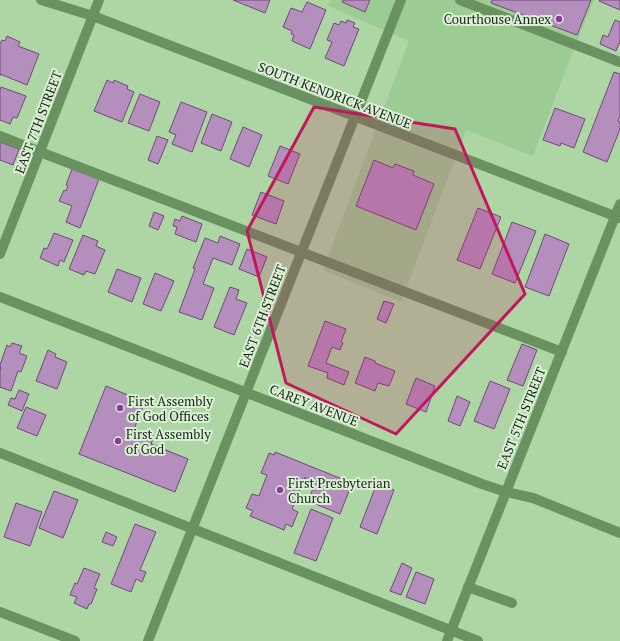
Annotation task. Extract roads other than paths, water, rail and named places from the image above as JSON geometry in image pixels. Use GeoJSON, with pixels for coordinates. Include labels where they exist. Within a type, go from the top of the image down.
{"type":"FeatureCollection","features":[{"type":"Feature","properties":{"kind":"street","name":"SOUTH KENDRICK AVENUE"},"geometry":{"type":"LineString","coordinates":[[40,0],[93,16],[618,217]]}},
{"type":"Feature","properties":{"kind":"street","name":"EAST 7TH STREET"},"geometry":{"type":"LineString","coordinates":[[0,254],[100,0]]}},
{"type":"Feature","properties":{"kind":"street","name":"EAST 6TH STREET"},"geometry":{"type":"LineString","coordinates":[[148,641],[401,0]]}},
{"type":"Feature","properties":{"kind":"street"},"geometry":{"type":"LineString","coordinates":[[460,0],[620,62]]}},
{"type":"Feature","properties":{"kind":"street"},"geometry":{"type":"LineString","coordinates":[[0,136],[562,352]]}},
{"type":"Feature","properties":{"kind":"street","name":"EAST 5TH STREET"},"geometry":{"type":"LineString","coordinates":[[447,641],[562,352],[618,217],[620,204]]}},
{"type":"Feature","properties":{"kind":"street","name":"CAREY AVENUE"},"geometry":{"type":"LineString","coordinates":[[0,297],[482,484],[506,492],[533,498],[620,533]]}},
{"type":"Feature","properties":{"kind":"street"},"geometry":{"type":"LineString","coordinates":[[0,454],[478,641]]}},
{"type":"Feature","properties":{"kind":"street"},"geometry":{"type":"LineString","coordinates":[[468,587],[512,603]]}},
{"type":"Feature","properties":{"kind":"street"},"geometry":{"type":"LineString","coordinates":[[0,612],[76,641]]}},
{"type":"Feature","properties":{"kind":"place","name":"Courthouse Annex"},"geometry":{"type":"Point","coordinates":[559,19]}},
{"type":"Feature","properties":{"kind":"place","name":"First Assembly of God Offices"},"geometry":{"type":"Point","coordinates":[120,408]}},
{"type":"Feature","properties":{"kind":"place","name":"First Assembly of God"},"geometry":{"type":"Point","coordinates":[118,441]}},
{"type":"Feature","properties":{"kind":"place","name":"First Presbyterian Church"},"geometry":{"type":"Point","coordinates":[280,490]}}]}
